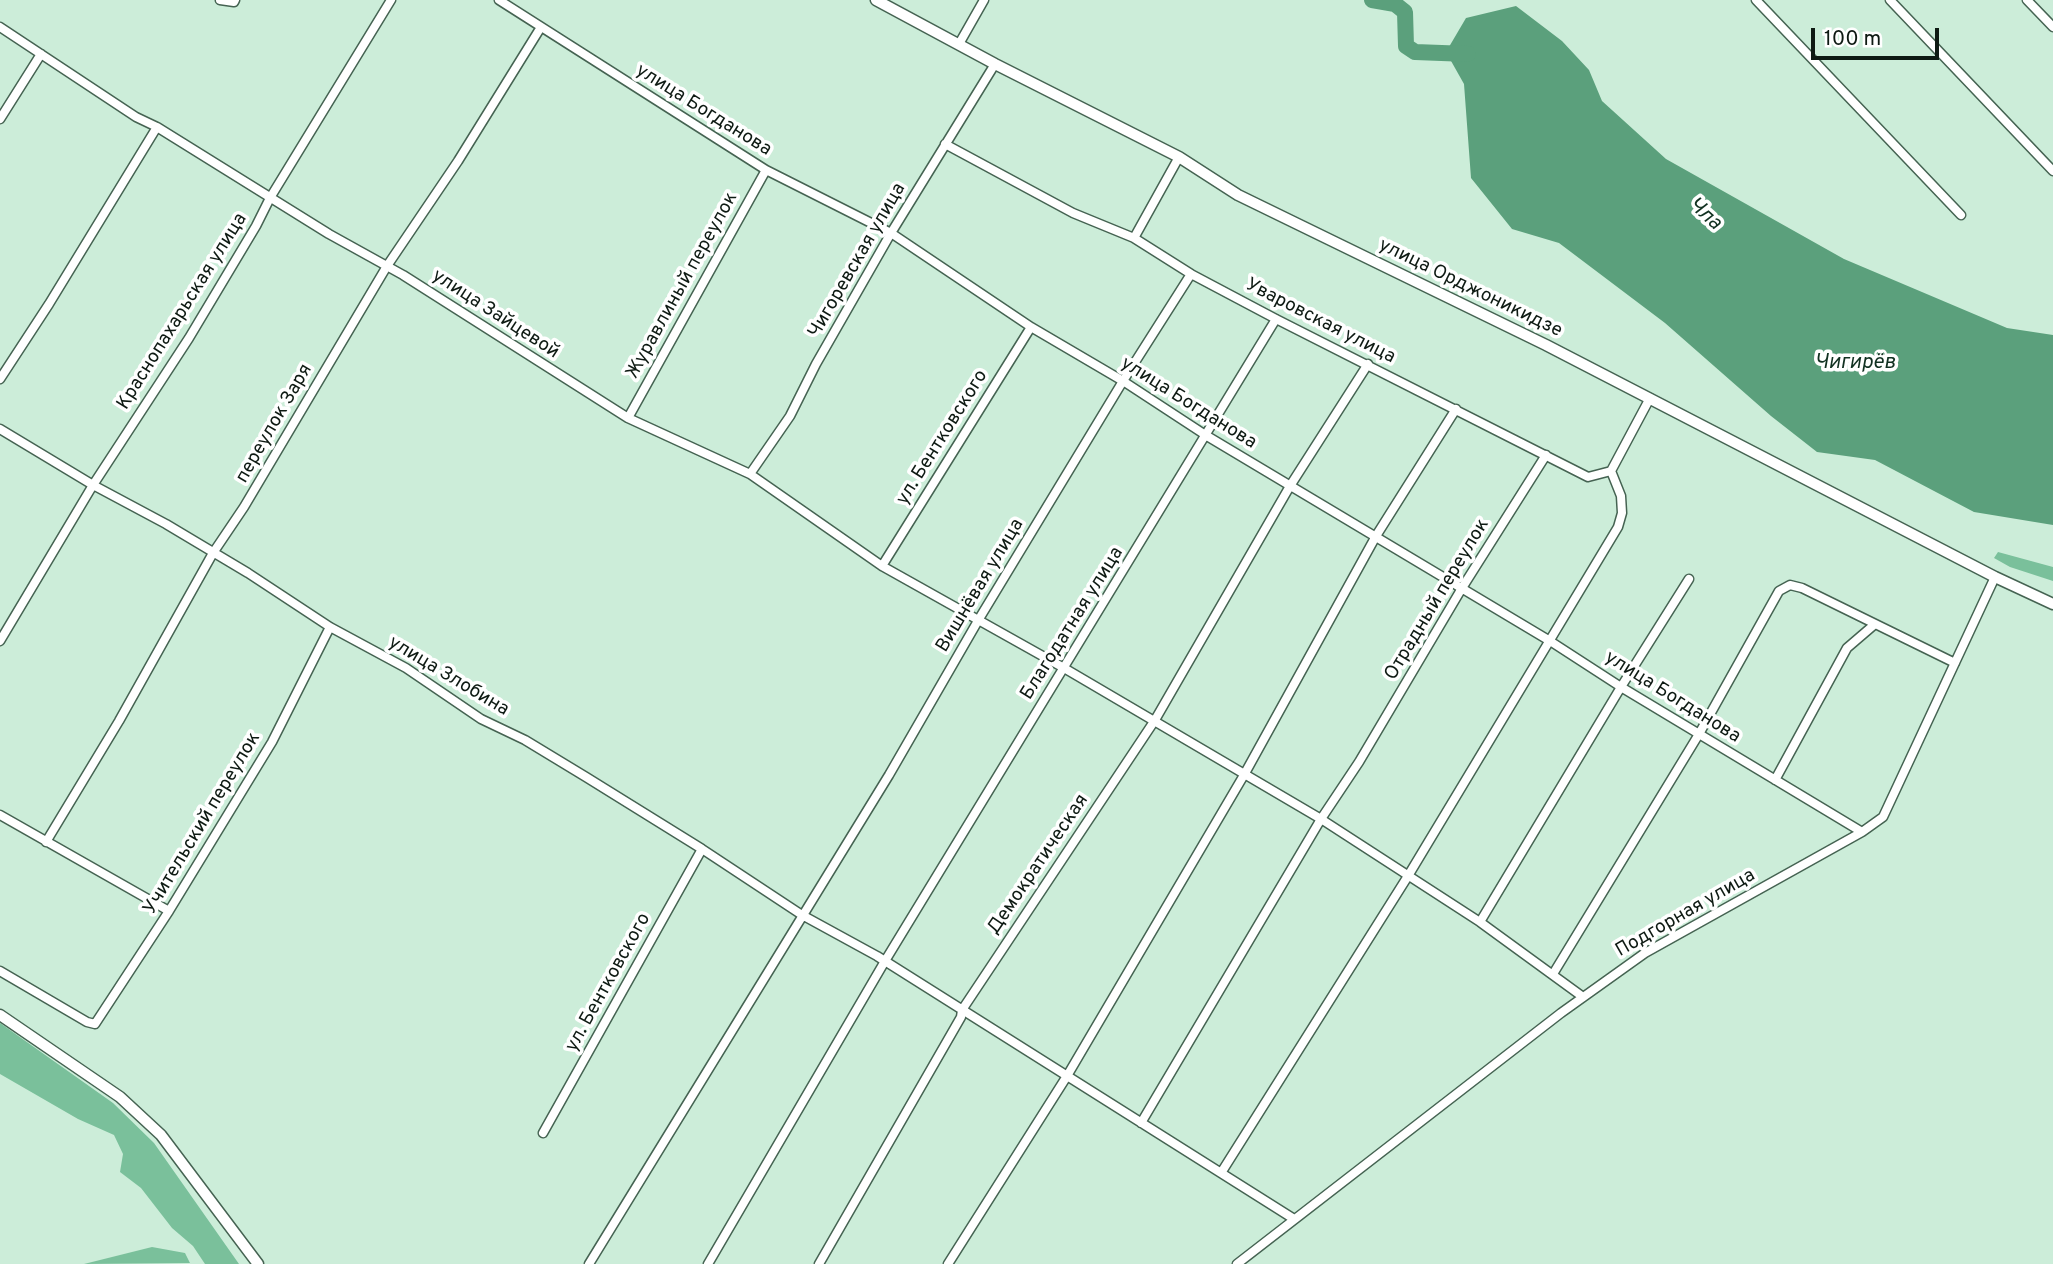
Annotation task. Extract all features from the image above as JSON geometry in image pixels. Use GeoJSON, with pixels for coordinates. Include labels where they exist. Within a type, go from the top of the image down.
{"type":"FeatureCollection","features":[{"type":"Feature","properties":{"kind":"street"},"geometry":{"type":"LineString","coordinates":[[220,0],[235,0]]}},
{"type":"Feature","properties":{"kind":"street","name":"Краснопахарьская улица"},"geometry":{"type":"LineString","coordinates":[[0,641],[93,485],[189,338],[270,198],[391,0]]}},
{"type":"Feature","properties":{"kind":"street","name":"улица Богданова"},"geometry":{"type":"LineString","coordinates":[[499,0],[766,170],[891,233],[1031,327],[1123,381],[1207,436],[1862,832]]}},
{"type":"Feature","properties":{"kind":"street"},"geometry":{"type":"LineString","coordinates":[[959,44],[984,0]]}},
{"type":"Feature","properties":{"kind":"street"},"geometry":{"type":"LineString","coordinates":[[1756,0],[1961,215]]}},
{"type":"Feature","properties":{"kind":"street"},"geometry":{"type":"LineString","coordinates":[[1890,0],[2053,171]]}},
{"type":"Feature","properties":{"kind":"street"},"geometry":{"type":"LineString","coordinates":[[2027,0],[2053,27]]}},
{"type":"Feature","properties":{"kind":"street","name":"улица Орджоникидзе"},"geometry":{"type":"LineString","coordinates":[[878,1],[1178,157],[1238,195],[1546,345],[1995,577],[2053,604]]}},
{"type":"Feature","properties":{"kind":"street","name":"улица Зайцевой"},"geometry":{"type":"LineString","coordinates":[[0,27],[136,117],[157,127],[270,198],[387,266],[628,418],[750,474],[882,566],[1155,720],[1321,819],[1480,922],[1583,997]]}},
{"type":"Feature","properties":{"kind":"street","name":"переулок Заря"},"geometry":{"type":"LineString","coordinates":[[46,842],[120,722],[213,553],[244,507],[387,266],[458,161],[541,27]]}},
{"type":"Feature","properties":{"kind":"street"},"geometry":{"type":"LineString","coordinates":[[0,119],[41,54]]}},
{"type":"Feature","properties":{"kind":"street","name":"Чигоревская улица"},"geometry":{"type":"LineString","coordinates":[[750,474],[790,416],[816,364],[891,233],[995,64]]}},
{"type":"Feature","properties":{"kind":"street"},"geometry":{"type":"LineString","coordinates":[[0,379],[50,304],[157,127]]}},
{"type":"Feature","properties":{"kind":"street","name":"Уваровская улица"},"geometry":{"type":"LineString","coordinates":[[945,144],[1073,213],[1135,238],[1191,274],[1276,319],[1588,477],[1611,471]]}},
{"type":"Feature","properties":{"kind":"street"},"geometry":{"type":"LineString","coordinates":[[1135,238],[1178,157]]}},
{"type":"Feature","properties":{"kind":"street","name":"Журавлиный переулок"},"geometry":{"type":"LineString","coordinates":[[628,418],[766,170]]}},
{"type":"Feature","properties":{"kind":"street","name":"Вишнёвая улица"},"geometry":{"type":"LineString","coordinates":[[589,1264],[889,775],[979,619],[1123,381],[1191,274]]}},
{"type":"Feature","properties":{"kind":"street","name":"Благодатная улица"},"geometry":{"type":"LineString","coordinates":[[709,1264],[885,961],[1276,319]]}},
{"type":"Feature","properties":{"kind":"street","name":"ул. Бентковского"},"geometry":{"type":"LineString","coordinates":[[882,566],[1031,327]]}},
{"type":"Feature","properties":{"kind":"street","name":"Демократическая"},"geometry":{"type":"LineString","coordinates":[[819,1264],[961,1017],[962,1010],[1155,720],[1290,486],[1368,364]]}},
{"type":"Feature","properties":{"kind":"street"},"geometry":{"type":"LineString","coordinates":[[1221,1173],[1408,876],[1618,527],[1622,513],[1621,496],[1611,471],[1650,398]]}},
{"type":"Feature","properties":{"kind":"street"},"geometry":{"type":"LineString","coordinates":[[948,1264],[1067,1076],[1244,775],[1376,536],[1456,409]]}},
{"type":"Feature","properties":{"kind":"street","name":"улица Злобина"},"geometry":{"type":"LineString","coordinates":[[0,429],[248,573],[330,627],[406,668],[481,719],[526,740],[702,849],[802,915],[877,956],[1294,1219]]}},
{"type":"Feature","properties":{"kind":"street","name":"Отрадный переулок"},"geometry":{"type":"LineString","coordinates":[[1141,1123],[1321,819],[1359,762],[1462,588],[1546,455]]}},
{"type":"Feature","properties":{"kind":"street","name":"Подгорная улица"},"geometry":{"type":"LineString","coordinates":[[1237,1264],[1583,997],[1645,953],[1862,832],[1883,817],[1995,577]]}},
{"type":"Feature","properties":{"kind":"street"},"geometry":{"type":"LineString","coordinates":[[1480,922],[1689,579]]}},
{"type":"Feature","properties":{"kind":"street"},"geometry":{"type":"LineString","coordinates":[[1553,974],[1699,734],[1779,591],[1790,585],[1802,588],[1955,663]]}},
{"type":"Feature","properties":{"kind":"street"},"geometry":{"type":"LineString","coordinates":[[1775,780],[1847,648],[1875,624]]}},
{"type":"Feature","properties":{"kind":"street","name":"Учительский переулок"},"geometry":{"type":"LineString","coordinates":[[0,971],[95,1024],[169,911],[272,741],[330,627]]}},
{"type":"Feature","properties":{"kind":"street"},"geometry":{"type":"LineString","coordinates":[[0,815],[169,911]]}},
{"type":"Feature","properties":{"kind":"street","name":"ул. Бентковского"},"geometry":{"type":"LineString","coordinates":[[542,1133],[702,849]]}},
{"type":"Feature","properties":{"kind":"street"},"geometry":{"type":"LineString","coordinates":[[0,1015],[120,1097],[161,1135],[258,1264]]}},
{"type":"Feature","properties":{"kind":"shaded area"},"geometry":{"type":"Polygon","coordinates":[[[1998,552],[2053,567],[2053,581],[2010,567],[1994,558],[1998,552]]]}},
{"type":"Feature","properties":{"kind":"shaded area"},"geometry":{"type":"Polygon","coordinates":[[[0,1023],[113,1103],[154,1143],[239,1264],[205,1264],[193,1246],[172,1228],[141,1188],[120,1172],[123,1154],[114,1135],[78,1119],[0,1074],[0,1023]]]}},
{"type":"Feature","properties":{"kind":"shaded area"},"geometry":{"type":"Polygon","coordinates":[[[152,1247],[185,1253],[190,1263],[84,1264],[152,1247]]]}},
{"type":"Feature","properties":{"kind":"water","name":"Чигирёв"},"geometry":{"type":"Polygon","coordinates":[[[1516,6],[1562,41],[1589,70],[1602,101],[1666,159],[1844,259],[2007,328],[2053,335],[2053,525],[1974,512],[1875,460],[1817,452],[1771,416],[1665,323],[1559,243],[1512,229],[1471,178],[1464,84],[1446,52],[1466,18],[1516,6]]]}},
{"type":"Feature","properties":{"kind":"waterway","name":"Чла"},"geometry":{"type":"LineString","coordinates":[[1372,0],[1395,4],[1405,12],[1406,46],[1415,52],[1468,54]]}}]}
